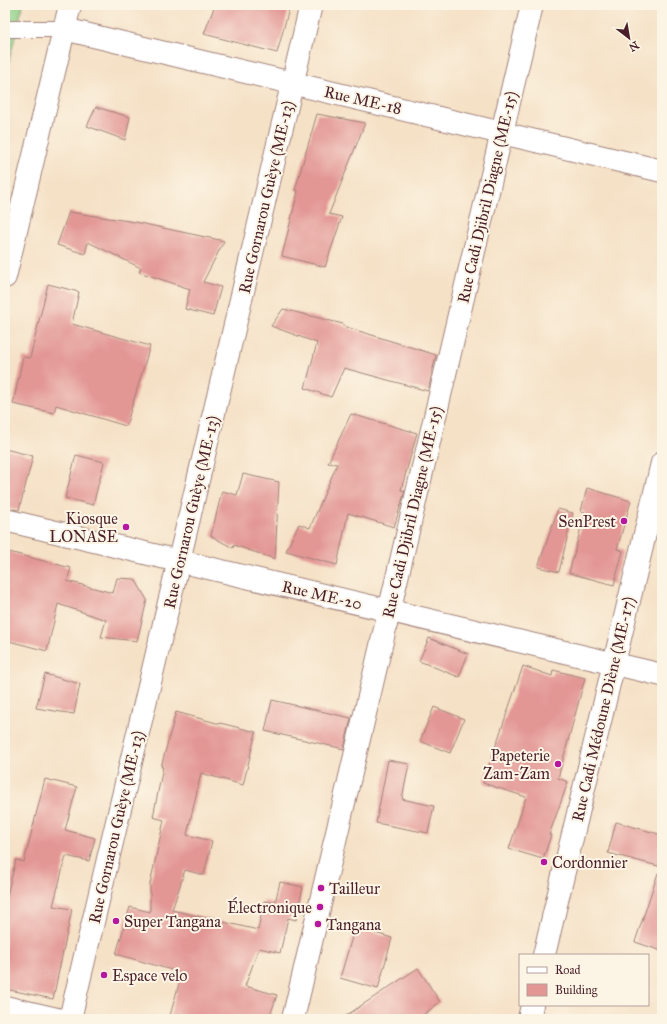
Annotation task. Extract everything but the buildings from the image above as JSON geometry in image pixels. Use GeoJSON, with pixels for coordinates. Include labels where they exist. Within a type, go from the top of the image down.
{"type":"FeatureCollection","features":[{"type":"Feature","properties":{"kind":"street"},"geometry":{"type":"LineString","coordinates":[[5,277],[70,5]]}},
{"type":"Feature","properties":{"kind":"street","name":"Rue Gornarou Guèye (ME-13)"},"geometry":{"type":"LineString","coordinates":[[70,1019],[311,5]]}},
{"type":"Feature","properties":{"kind":"street","name":"Rue Cadi Djibril Diagne (ME-15)"},"geometry":{"type":"LineString","coordinates":[[293,1019],[532,5]]}},
{"type":"Feature","properties":{"kind":"street","name":"Rue ME-18"},"geometry":{"type":"LineString","coordinates":[[64,29],[662,171]]}},
{"type":"Feature","properties":{"kind":"street","name":"Rue Cadi Médoune Diène (ME-17)"},"geometry":{"type":"LineString","coordinates":[[544,954],[662,463]]}},
{"type":"Feature","properties":{"kind":"street","name":"Rue ME-20"},"geometry":{"type":"LineString","coordinates":[[5,520],[662,675]]}},
{"type":"Feature","properties":{"kind":"street"},"geometry":{"type":"LineString","coordinates":[[529,1019],[532,1006]]}},
{"type":"Feature","properties":{"kind":"street"},"geometry":{"type":"LineString","coordinates":[[5,1007],[57,1019]]}},
{"type":"Feature","properties":{"kind":"lane"},"geometry":{"type":"LineString","coordinates":[[5,29],[64,29]]}},
{"type":"Feature","properties":{"kind":"green space"},"geometry":{"type":"Polygon","coordinates":[[[5,5],[23,5],[5,77],[5,5]]]}},
{"type":"Feature","properties":{"kind":"place","name":"SenPrest"},"geometry":{"type":"Point","coordinates":[624,521]}},
{"type":"Feature","properties":{"kind":"place","name":"Kiosque LONASE"},"geometry":{"type":"Point","coordinates":[126,527]}},
{"type":"Feature","properties":{"kind":"place","name":"Papeterie Zam-Zam"},"geometry":{"type":"Point","coordinates":[558,764]}},
{"type":"Feature","properties":{"kind":"place","name":"Cordonnier"},"geometry":{"type":"Point","coordinates":[544,862]}},
{"type":"Feature","properties":{"kind":"place","name":"Tailleur"},"geometry":{"type":"Point","coordinates":[321,888]}},
{"type":"Feature","properties":{"kind":"place","name":"Électronique"},"geometry":{"type":"Point","coordinates":[320,907]}},
{"type":"Feature","properties":{"kind":"place","name":"Super Tangana"},"geometry":{"type":"Point","coordinates":[116,921]}},
{"type":"Feature","properties":{"kind":"place","name":"Tangana"},"geometry":{"type":"Point","coordinates":[318,924]}},
{"type":"Feature","properties":{"kind":"place","name":"Espace velo"},"geometry":{"type":"Point","coordinates":[104,975]}}]}
